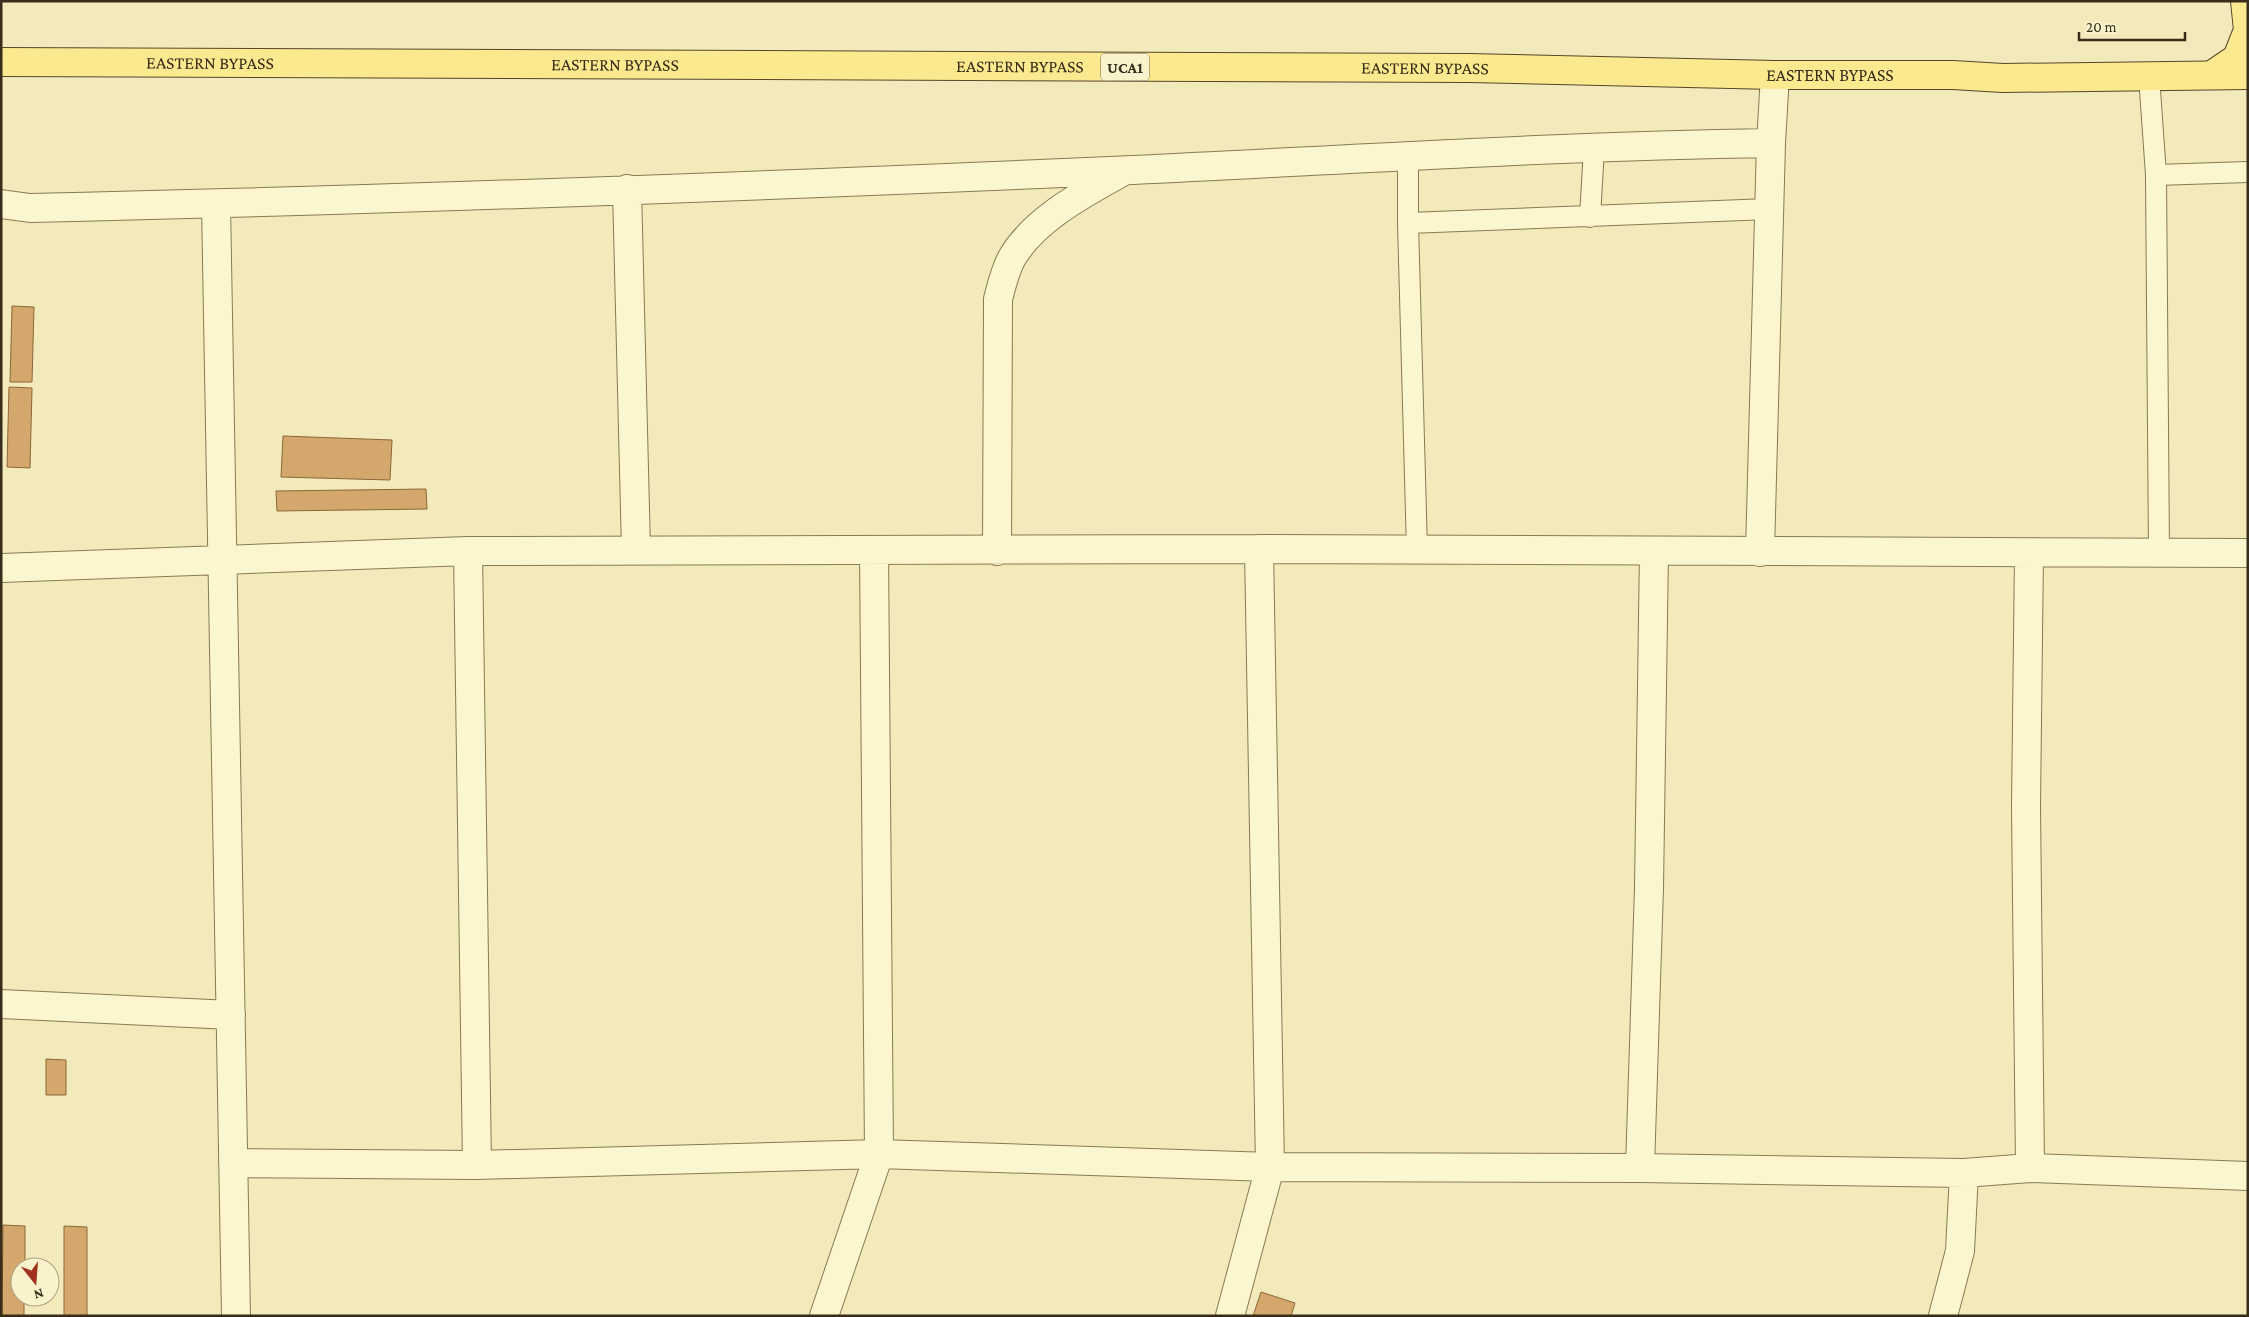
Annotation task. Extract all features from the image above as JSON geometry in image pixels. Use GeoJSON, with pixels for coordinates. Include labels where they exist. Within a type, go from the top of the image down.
{"type":"FeatureCollection","features":[{"type":"Feature","properties":{"kind":"main road"},"geometry":{"type":"LineString","coordinates":[[2212,74],[2238,58],[2248,30],[2245,1]]}},
{"type":"Feature","properties":{"kind":"main road","name":"EASTERN BYPASS"},"geometry":{"type":"LineString","coordinates":[[1,62],[1459,68],[1775,75],[1952,75],[2003,78],[2248,75]]}},
{"type":"Feature","properties":{"kind":"street"},"geometry":{"type":"LineString","coordinates":[[1760,552],[1771,143],[1775,75]]}},
{"type":"Feature","properties":{"kind":"street"},"geometry":{"type":"LineString","coordinates":[[1,204],[30,208],[216,204],[1125,170],[1648,145],[1771,143]]}},
{"type":"Feature","properties":{"kind":"street"},"geometry":{"type":"LineString","coordinates":[[997,550],[998,299],[1005,275],[1014,255],[1037,228],[1069,203],[1125,170]]}},
{"type":"Feature","properties":{"kind":"street"},"geometry":{"type":"LineString","coordinates":[[628,189],[636,550]]}},
{"type":"Feature","properties":{"kind":"street"},"geometry":{"type":"LineString","coordinates":[[216,204],[236,1316]]}},
{"type":"Feature","properties":{"kind":"street"},"geometry":{"type":"LineString","coordinates":[[1230,1316],[1270,1167],[1259,549]]}},
{"type":"Feature","properties":{"kind":"street"},"geometry":{"type":"LineString","coordinates":[[1,568],[468,551],[1259,549],[2248,553]]}},
{"type":"Feature","properties":{"kind":"street"},"geometry":{"type":"LineString","coordinates":[[824,1316],[879,1154],[874,550]]}},
{"type":"Feature","properties":{"kind":"street"},"geometry":{"type":"LineString","coordinates":[[468,551],[477,1165]]}},
{"type":"Feature","properties":{"kind":"street"},"geometry":{"type":"LineString","coordinates":[[1640,1168],[1650,888],[1654,551]]}},
{"type":"Feature","properties":{"kind":"street"},"geometry":{"type":"LineString","coordinates":[[2028,553],[2026,807],[2030,1168]]}},
{"type":"Feature","properties":{"kind":"street"},"geometry":{"type":"LineString","coordinates":[[1,1004],[230,1015]]}},
{"type":"Feature","properties":{"kind":"street"},"geometry":{"type":"LineString","coordinates":[[233,1163],[477,1165],[879,1154],[1270,1167],[1640,1168],[1964,1173],[2030,1168],[2248,1176]]}},
{"type":"Feature","properties":{"kind":"street"},"geometry":{"type":"LineString","coordinates":[[1943,1316],[1960,1251],[1964,1173]]}},
{"type":"Feature","properties":{"kind":"lane"},"geometry":{"type":"LineString","coordinates":[[2149,76],[2156,175],[2159,553]]}},
{"type":"Feature","properties":{"kind":"lane"},"geometry":{"type":"LineString","coordinates":[[1590,217],[1594,148]]}},
{"type":"Feature","properties":{"kind":"lane"},"geometry":{"type":"LineString","coordinates":[[1408,157],[1408,223],[1417,550]]}},
{"type":"Feature","properties":{"kind":"lane"},"geometry":{"type":"LineString","coordinates":[[2156,175],[2248,172]]}},
{"type":"Feature","properties":{"kind":"lane"},"geometry":{"type":"LineString","coordinates":[[1408,223],[1769,209]]}},
{"type":"Feature","properties":{"kind":"building"},"geometry":{"type":"Polygon","coordinates":[[[12,306],[34,307],[32,382],[10,382],[12,306]]]}},
{"type":"Feature","properties":{"kind":"building"},"geometry":{"type":"Polygon","coordinates":[[[9,387],[32,388],[30,468],[7,467],[9,387]]]}},
{"type":"Feature","properties":{"kind":"building"},"geometry":{"type":"Polygon","coordinates":[[[283,436],[392,440],[390,480],[281,477],[283,436]]]}},
{"type":"Feature","properties":{"kind":"building"},"geometry":{"type":"Polygon","coordinates":[[[426,489],[427,509],[277,511],[276,491],[426,489]]]}},
{"type":"Feature","properties":{"kind":"building"},"geometry":{"type":"Polygon","coordinates":[[[46,1059],[66,1060],[66,1095],[46,1095],[46,1059]]]}},
{"type":"Feature","properties":{"kind":"building"},"geometry":{"type":"Polygon","coordinates":[[[3,1225],[25,1226],[25,1257],[10,1257],[10,1307],[24,1307],[24,1316],[2,1316],[3,1225]]]}},
{"type":"Feature","properties":{"kind":"building"},"geometry":{"type":"Polygon","coordinates":[[[64,1226],[87,1227],[87,1316],[64,1316],[64,1226]]]}},
{"type":"Feature","properties":{"kind":"building"},"geometry":{"type":"Polygon","coordinates":[[[1261,1292],[1295,1303],[1291,1316],[1253,1316],[1261,1292]]]}}]}
